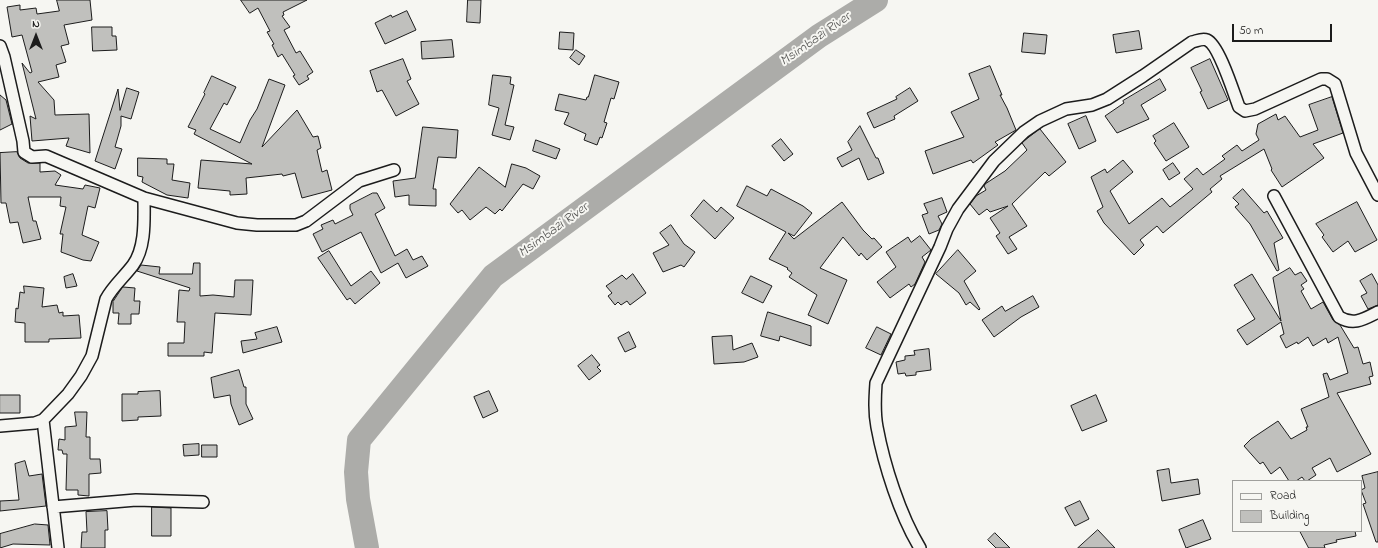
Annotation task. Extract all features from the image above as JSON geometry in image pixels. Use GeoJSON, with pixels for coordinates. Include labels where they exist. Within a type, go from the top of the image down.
{"type":"FeatureCollection","features":[{"type":"Feature","properties":{"kind":"street"},"geometry":{"type":"LineString","coordinates":[[920,548],[910,533],[893,487],[883,454],[876,426],[876,384],[947,229],[958,209],[994,161],[1024,132],[1040,121],[1066,109],[1092,105],[1107,99],[1192,42],[1207,40],[1214,44],[1239,107],[1245,111],[1255,109],[1321,79],[1327,79],[1335,84],[1356,153],[1378,195]]}},
{"type":"Feature","properties":{"kind":"street"},"geometry":{"type":"LineString","coordinates":[[0,46],[4,57],[24,152],[32,156],[46,156],[144,198],[237,223],[296,225],[306,222],[359,182],[394,170]]}},
{"type":"Feature","properties":{"kind":"street"},"geometry":{"type":"LineString","coordinates":[[1274,196],[1340,316],[1351,322],[1360,320],[1378,312]]}},
{"type":"Feature","properties":{"kind":"street"},"geometry":{"type":"LineString","coordinates":[[0,426],[35,423],[43,420],[68,394],[81,376],[92,356],[109,292],[137,258],[142,237],[144,198]]}},
{"type":"Feature","properties":{"kind":"street"},"geometry":{"type":"LineString","coordinates":[[43,420],[58,548]]}},
{"type":"Feature","properties":{"kind":"street"},"geometry":{"type":"LineString","coordinates":[[53,507],[136,500],[203,502]]}},
{"type":"Feature","properties":{"kind":"building"},"geometry":{"type":"Polygon","coordinates":[[[57,0],[90,0],[92,20],[64,25],[69,44],[61,46],[66,62],[56,65],[59,77],[38,82],[54,100],[55,115],[89,114],[90,153],[66,146],[69,138],[32,141],[30,116],[36,119],[22,63],[30,73],[32,72],[22,35],[12,37],[7,7],[20,5],[20,10],[36,8],[37,14],[59,11],[57,0]]]}},
{"type":"Feature","properties":{"kind":"building"},"geometry":{"type":"Polygon","coordinates":[[[241,0],[307,0],[283,12],[284,15],[282,16],[290,27],[284,30],[296,53],[300,51],[313,72],[307,76],[309,79],[299,85],[293,76],[295,75],[282,54],[278,57],[272,45],[274,44],[267,32],[270,31],[258,8],[250,13],[241,0]]]}},
{"type":"Feature","properties":{"kind":"building"},"geometry":{"type":"Polygon","coordinates":[[[468,0],[481,0],[480,23],[467,22],[468,0]]]}},
{"type":"Feature","properties":{"kind":"building"},"geometry":{"type":"Polygon","coordinates":[[[407,11],[416,30],[385,44],[375,23],[391,15],[392,17],[407,11]]]}},
{"type":"Feature","properties":{"kind":"building"},"geometry":{"type":"Polygon","coordinates":[[[92,27],[112,27],[112,36],[116,36],[117,50],[93,51],[92,27]]]}},
{"type":"Feature","properties":{"kind":"building"},"geometry":{"type":"Polygon","coordinates":[[[1139,31],[1142,49],[1116,53],[1113,35],[1139,31]]]}},
{"type":"Feature","properties":{"kind":"building"},"geometry":{"type":"Polygon","coordinates":[[[560,32],[574,33],[573,50],[559,49],[560,32]]]}},
{"type":"Feature","properties":{"kind":"building"},"geometry":{"type":"Polygon","coordinates":[[[1024,33],[1047,35],[1045,54],[1022,52],[1024,33]]]}},
{"type":"Feature","properties":{"kind":"building"},"geometry":{"type":"Polygon","coordinates":[[[452,40],[454,57],[422,59],[421,42],[452,40]]]}},
{"type":"Feature","properties":{"kind":"building"},"geometry":{"type":"Polygon","coordinates":[[[576,50],[585,56],[579,65],[570,58],[576,50]]]}},
{"type":"Feature","properties":{"kind":"building"},"geometry":{"type":"Polygon","coordinates":[[[403,59],[411,79],[407,81],[419,104],[396,116],[382,90],[377,92],[370,71],[403,59]]]}},
{"type":"Feature","properties":{"kind":"building"},"geometry":{"type":"Polygon","coordinates":[[[1210,59],[1228,100],[1208,109],[1200,92],[1202,91],[1191,68],[1210,59]]]}},
{"type":"Feature","properties":{"kind":"building"},"geometry":{"type":"Polygon","coordinates":[[[990,66],[1002,95],[1000,95],[1016,130],[995,142],[998,145],[973,163],[971,160],[933,174],[925,151],[964,137],[951,112],[979,99],[969,74],[990,66]]]}},
{"type":"Feature","properties":{"kind":"building"},"geometry":{"type":"Polygon","coordinates":[[[493,75],[511,77],[510,84],[514,85],[505,125],[514,127],[510,140],[492,135],[499,108],[489,105],[493,75]]]}},
{"type":"Feature","properties":{"kind":"building"},"geometry":{"type":"Polygon","coordinates":[[[595,75],[619,82],[614,99],[611,98],[604,122],[607,123],[602,138],[600,137],[597,145],[584,140],[586,134],[564,124],[569,113],[555,110],[559,94],[586,100],[595,75]]]}},
{"type":"Feature","properties":{"kind":"building"},"geometry":{"type":"Polygon","coordinates":[[[212,76],[236,87],[227,105],[224,103],[210,129],[240,143],[250,120],[257,109],[269,79],[285,85],[262,147],[297,110],[313,137],[318,136],[321,148],[317,150],[322,172],[327,170],[332,190],[302,198],[295,173],[283,176],[282,174],[246,178],[247,194],[230,195],[230,191],[198,188],[201,160],[252,164],[194,134],[196,130],[188,127],[205,94],[204,93],[212,76]]]}},
{"type":"Feature","properties":{"kind":"building"},"geometry":{"type":"Polygon","coordinates":[[[1160,79],[1166,90],[1141,105],[1149,119],[1117,133],[1105,116],[1124,103],[1123,101],[1160,79]]]}},
{"type":"Feature","properties":{"kind":"building"},"geometry":{"type":"Polygon","coordinates":[[[127,88],[139,92],[131,119],[121,116],[121,126],[115,147],[122,149],[115,169],[95,161],[118,89],[120,110],[127,88]]]}},
{"type":"Feature","properties":{"kind":"building"},"geometry":{"type":"Polygon","coordinates":[[[910,88],[918,101],[894,116],[895,119],[874,128],[867,113],[897,99],[896,97],[910,88]]]}},
{"type":"Feature","properties":{"kind":"building"},"geometry":{"type":"Polygon","coordinates":[[[0,95],[6,100],[12,124],[0,130],[0,95]]]}},
{"type":"Feature","properties":{"kind":"building"},"geometry":{"type":"Polygon","coordinates":[[[1332,97],[1343,133],[1313,144],[1324,158],[1282,187],[1271,170],[1272,169],[1264,149],[1220,176],[1222,179],[1210,189],[1212,192],[1163,233],[1157,226],[1140,240],[1144,245],[1134,255],[1104,223],[1097,211],[1103,207],[1091,177],[1105,169],[1107,173],[1123,160],[1133,172],[1110,191],[1129,224],[1162,198],[1170,207],[1193,189],[1184,179],[1197,168],[1203,175],[1225,159],[1222,156],[1237,145],[1242,151],[1259,140],[1256,134],[1258,124],[1276,114],[1278,120],[1285,116],[1300,137],[1318,130],[1309,105],[1332,97]]]}},
{"type":"Feature","properties":{"kind":"building"},"geometry":{"type":"Polygon","coordinates":[[[1086,116],[1096,141],[1079,149],[1068,124],[1086,116]]]}},
{"type":"Feature","properties":{"kind":"building"},"geometry":{"type":"Polygon","coordinates":[[[1174,123],[1189,147],[1166,161],[1154,143],[1156,141],[1153,136],[1174,123]]]}},
{"type":"Feature","properties":{"kind":"building"},"geometry":{"type":"Polygon","coordinates":[[[860,126],[876,158],[878,158],[884,173],[868,180],[859,158],[842,167],[837,158],[852,150],[848,142],[860,126]]]}},
{"type":"Feature","properties":{"kind":"building"},"geometry":{"type":"Polygon","coordinates":[[[423,127],[458,130],[456,158],[438,157],[433,189],[436,189],[436,206],[409,205],[409,195],[395,197],[393,181],[415,178],[423,127]]]}},
{"type":"Feature","properties":{"kind":"building"},"geometry":{"type":"Polygon","coordinates":[[[1040,129],[1066,162],[1049,176],[1045,172],[1012,204],[1027,226],[1009,237],[1017,249],[1008,254],[996,236],[1000,233],[990,218],[1008,206],[990,212],[987,209],[979,215],[970,204],[976,196],[986,190],[984,186],[985,184],[1005,171],[1027,150],[1022,143],[1040,129]]]}},
{"type":"Feature","properties":{"kind":"building"},"geometry":{"type":"Polygon","coordinates":[[[781,139],[793,154],[784,161],[772,146],[781,139]]]}},
{"type":"Feature","properties":{"kind":"building"},"geometry":{"type":"Polygon","coordinates":[[[536,140],[560,149],[556,159],[533,151],[536,140]]]}},
{"type":"Feature","properties":{"kind":"building"},"geometry":{"type":"Polygon","coordinates":[[[17,152],[20,158],[28,163],[40,163],[40,172],[55,171],[61,175],[55,185],[83,189],[85,185],[100,188],[95,208],[88,206],[82,235],[99,242],[91,261],[83,260],[61,252],[63,234],[60,234],[66,207],[60,206],[61,197],[28,197],[33,221],[36,221],[41,239],[23,243],[18,222],[10,223],[6,203],[1,203],[0,153],[17,152]]]}},
{"type":"Feature","properties":{"kind":"building"},"geometry":{"type":"Polygon","coordinates":[[[138,158],[167,159],[167,164],[174,164],[172,180],[190,183],[188,198],[167,195],[142,182],[143,177],[138,176],[138,158]]]}},
{"type":"Feature","properties":{"kind":"building"},"geometry":{"type":"Polygon","coordinates":[[[1173,163],[1180,173],[1169,180],[1163,170],[1173,163]]]}},
{"type":"Feature","properties":{"kind":"building"},"geometry":{"type":"Polygon","coordinates":[[[512,164],[526,168],[540,176],[533,189],[523,184],[502,211],[500,209],[495,214],[486,207],[470,220],[462,210],[458,213],[450,204],[479,167],[505,187],[512,164]]]}},
{"type":"Feature","properties":{"kind":"building"},"geometry":{"type":"Polygon","coordinates":[[[747,186],[767,196],[771,189],[803,206],[812,213],[794,236],[788,233],[794,239],[842,202],[863,230],[872,239],[874,238],[882,247],[867,260],[861,253],[859,256],[843,237],[820,268],[847,280],[828,324],[808,315],[817,295],[789,277],[792,273],[787,269],[788,268],[769,259],[786,232],[737,206],[747,186]]]}},
{"type":"Feature","properties":{"kind":"building"},"geometry":{"type":"Polygon","coordinates":[[[1243,189],[1264,213],[1267,211],[1283,238],[1274,243],[1279,270],[1277,271],[1250,224],[1235,207],[1239,204],[1233,198],[1243,189]]]}},
{"type":"Feature","properties":{"kind":"building"},"geometry":{"type":"Polygon","coordinates":[[[373,193],[377,193],[385,208],[375,214],[395,256],[407,249],[413,260],[422,256],[428,266],[406,278],[398,263],[381,273],[361,232],[322,252],[313,234],[323,229],[321,225],[333,220],[335,224],[353,215],[350,205],[373,193]]]}},
{"type":"Feature","properties":{"kind":"building"},"geometry":{"type":"Polygon","coordinates":[[[942,198],[947,212],[938,216],[942,224],[939,230],[929,234],[922,215],[928,213],[924,204],[942,198]]]}},
{"type":"Feature","properties":{"kind":"building"},"geometry":{"type":"Polygon","coordinates":[[[704,200],[717,212],[721,207],[734,218],[715,239],[691,216],[704,200]]]}},
{"type":"Feature","properties":{"kind":"building"},"geometry":{"type":"Polygon","coordinates":[[[1357,202],[1377,240],[1355,252],[1348,241],[1333,252],[1322,237],[1324,235],[1316,224],[1357,202]]]}},
{"type":"Feature","properties":{"kind":"building"},"geometry":{"type":"Polygon","coordinates":[[[671,225],[684,244],[695,252],[684,267],[681,265],[663,272],[653,253],[669,245],[660,233],[671,225]]]}},
{"type":"Feature","properties":{"kind":"building"},"geometry":{"type":"Polygon","coordinates":[[[920,236],[931,250],[922,257],[925,262],[915,284],[911,287],[909,284],[890,298],[877,282],[896,267],[886,252],[908,237],[911,242],[920,236]]]}},
{"type":"Feature","properties":{"kind":"building"},"geometry":{"type":"Polygon","coordinates":[[[958,250],[976,271],[964,281],[980,309],[979,310],[970,302],[966,305],[959,293],[936,274],[958,250]]]}},
{"type":"Feature","properties":{"kind":"building"},"geometry":{"type":"Polygon","coordinates":[[[329,251],[351,286],[371,271],[380,283],[355,304],[350,298],[347,300],[318,258],[329,251]]]}},
{"type":"Feature","properties":{"kind":"building"},"geometry":{"type":"Polygon","coordinates":[[[194,263],[200,263],[200,296],[213,295],[234,297],[235,280],[253,280],[251,315],[215,313],[212,353],[204,352],[204,356],[168,356],[168,343],[184,343],[185,322],[177,322],[179,290],[189,291],[190,288],[137,271],[141,265],[160,267],[159,274],[192,274],[194,263]]]}},
{"type":"Feature","properties":{"kind":"building"},"geometry":{"type":"Polygon","coordinates":[[[1290,268],[1295,275],[1301,272],[1307,281],[1301,285],[1304,289],[1301,291],[1311,309],[1323,302],[1333,320],[1340,325],[1354,348],[1358,347],[1363,364],[1370,362],[1373,376],[1369,377],[1371,384],[1337,393],[1371,454],[1337,472],[1330,458],[1312,468],[1316,475],[1308,480],[1304,480],[1302,477],[1298,480],[1288,480],[1280,467],[1271,474],[1263,462],[1260,464],[1244,446],[1251,439],[1278,421],[1291,439],[1307,430],[1306,427],[1308,427],[1301,409],[1329,397],[1323,374],[1327,373],[1330,380],[1348,373],[1338,337],[1328,343],[1326,338],[1313,346],[1308,337],[1298,344],[1297,342],[1286,348],[1280,336],[1284,334],[1281,322],[1247,345],[1237,330],[1255,319],[1234,285],[1252,274],[1281,321],[1273,278],[1290,268]]]}},
{"type":"Feature","properties":{"kind":"building"},"geometry":{"type":"Polygon","coordinates":[[[73,274],[77,286],[66,288],[64,277],[73,274]]]}},
{"type":"Feature","properties":{"kind":"building"},"geometry":{"type":"Polygon","coordinates":[[[633,274],[646,293],[630,305],[627,301],[621,305],[618,302],[615,305],[608,296],[612,293],[606,286],[622,275],[626,279],[633,274]]]}},
{"type":"Feature","properties":{"kind":"building"},"geometry":{"type":"Polygon","coordinates":[[[1372,274],[1378,285],[1378,305],[1368,309],[1361,296],[1367,293],[1360,281],[1372,274]]]}},
{"type":"Feature","properties":{"kind":"building"},"geometry":{"type":"Polygon","coordinates":[[[751,276],[772,286],[763,303],[742,293],[751,276]]]}},
{"type":"Feature","properties":{"kind":"building"},"geometry":{"type":"Polygon","coordinates":[[[24,286],[44,288],[42,307],[57,305],[59,313],[63,312],[63,316],[79,315],[81,338],[49,339],[49,342],[25,342],[25,323],[15,322],[16,308],[18,309],[20,292],[24,293],[24,286]]]}},
{"type":"Feature","properties":{"kind":"building"},"geometry":{"type":"Polygon","coordinates":[[[123,287],[135,288],[134,301],[140,301],[139,314],[131,314],[131,324],[118,324],[119,313],[113,313],[113,302],[123,287]]]}},
{"type":"Feature","properties":{"kind":"building"},"geometry":{"type":"Polygon","coordinates":[[[1033,296],[1039,307],[1021,317],[994,337],[982,320],[1002,306],[1005,311],[1033,296]]]}},
{"type":"Feature","properties":{"kind":"building"},"geometry":{"type":"Polygon","coordinates":[[[768,312],[811,326],[811,346],[780,336],[779,341],[761,336],[768,312]]]}},
{"type":"Feature","properties":{"kind":"building"},"geometry":{"type":"Polygon","coordinates":[[[277,327],[282,342],[243,353],[241,341],[257,339],[255,333],[277,327]]]}},
{"type":"Feature","properties":{"kind":"building"},"geometry":{"type":"Polygon","coordinates":[[[877,327],[891,334],[881,355],[866,348],[877,327]]]}},
{"type":"Feature","properties":{"kind":"building"},"geometry":{"type":"Polygon","coordinates":[[[629,332],[636,347],[625,352],[618,338],[629,332]]]}},
{"type":"Feature","properties":{"kind":"building"},"geometry":{"type":"Polygon","coordinates":[[[732,336],[733,350],[752,343],[758,357],[744,362],[714,364],[712,337],[732,336]]]}},
{"type":"Feature","properties":{"kind":"building"},"geometry":{"type":"Polygon","coordinates":[[[929,349],[931,370],[916,372],[916,375],[906,376],[905,373],[898,374],[896,362],[905,360],[905,356],[915,355],[914,351],[929,349]]]}},
{"type":"Feature","properties":{"kind":"building"},"geometry":{"type":"Polygon","coordinates":[[[592,355],[600,365],[597,367],[601,371],[589,380],[578,366],[592,355]]]}},
{"type":"Feature","properties":{"kind":"building"},"geometry":{"type":"Polygon","coordinates":[[[239,370],[244,387],[246,387],[246,404],[253,419],[239,425],[231,404],[230,395],[214,398],[211,378],[239,370]]]}},
{"type":"Feature","properties":{"kind":"building"},"geometry":{"type":"Polygon","coordinates":[[[160,391],[161,416],[138,417],[138,420],[122,421],[122,394],[138,394],[138,392],[160,391]]]}},
{"type":"Feature","properties":{"kind":"building"},"geometry":{"type":"Polygon","coordinates":[[[489,391],[498,411],[483,418],[474,397],[489,391]]]}},
{"type":"Feature","properties":{"kind":"building"},"geometry":{"type":"Polygon","coordinates":[[[0,395],[20,395],[20,413],[0,413],[0,395]]]}},
{"type":"Feature","properties":{"kind":"building"},"geometry":{"type":"Polygon","coordinates":[[[1096,395],[1107,421],[1082,431],[1071,406],[1096,395]]]}},
{"type":"Feature","properties":{"kind":"building"},"geometry":{"type":"Polygon","coordinates":[[[75,412],[87,412],[86,437],[90,437],[90,459],[100,459],[101,473],[89,474],[89,496],[78,495],[78,490],[66,490],[67,454],[63,454],[62,450],[58,450],[59,439],[65,440],[65,427],[76,426],[75,412]]]}},
{"type":"Feature","properties":{"kind":"building"},"geometry":{"type":"Polygon","coordinates":[[[199,444],[199,455],[184,456],[183,445],[199,444]]]}},
{"type":"Feature","properties":{"kind":"building"},"geometry":{"type":"Polygon","coordinates":[[[202,445],[217,445],[217,457],[202,457],[202,445]]]}},
{"type":"Feature","properties":{"kind":"building"},"geometry":{"type":"Polygon","coordinates":[[[25,461],[29,476],[42,474],[46,506],[0,511],[0,501],[19,500],[15,464],[25,461]]]}},
{"type":"Feature","properties":{"kind":"building"},"geometry":{"type":"Polygon","coordinates":[[[1169,469],[1171,483],[1198,479],[1200,494],[1162,501],[1157,471],[1169,469]]]}},
{"type":"Feature","properties":{"kind":"building"},"geometry":{"type":"Polygon","coordinates":[[[1378,472],[1378,542],[1376,542],[1363,504],[1366,503],[1362,493],[1362,490],[1365,488],[1362,476],[1378,472]]]}},
{"type":"Feature","properties":{"kind":"building"},"geometry":{"type":"Polygon","coordinates":[[[1080,501],[1089,519],[1075,526],[1065,508],[1080,501]]]}},
{"type":"Feature","properties":{"kind":"building"},"geometry":{"type":"Polygon","coordinates":[[[152,507],[171,508],[171,536],[152,536],[152,507]]]}},
{"type":"Feature","properties":{"kind":"building"},"geometry":{"type":"Polygon","coordinates":[[[107,511],[108,530],[105,530],[105,548],[81,548],[82,532],[87,532],[86,512],[107,511]]]}},
{"type":"Feature","properties":{"kind":"building"},"geometry":{"type":"Polygon","coordinates":[[[1203,520],[1211,539],[1186,548],[1179,530],[1203,520]]]}},
{"type":"Feature","properties":{"kind":"building"},"geometry":{"type":"Polygon","coordinates":[[[35,524],[48,525],[50,545],[13,544],[0,548],[0,534],[35,524]]]}},
{"type":"Feature","properties":{"kind":"building"},"geometry":{"type":"Polygon","coordinates":[[[1098,530],[1115,548],[1078,548],[1098,530]]]}},
{"type":"Feature","properties":{"kind":"building"},"geometry":{"type":"Polygon","coordinates":[[[1301,532],[1355,532],[1356,536],[1336,540],[1337,542],[1324,545],[1325,548],[1309,548],[1301,532]]]}},
{"type":"Feature","properties":{"kind":"building"},"geometry":{"type":"Polygon","coordinates":[[[995,533],[1010,548],[996,548],[988,540],[995,533]]]}},
{"type":"Feature","properties":{"kind":"waterway","name":"Msimbazi River"},"geometry":{"type":"LineString","coordinates":[[367,548],[358,499],[356,472],[359,440],[493,276],[819,36],[876,0]]}}]}
